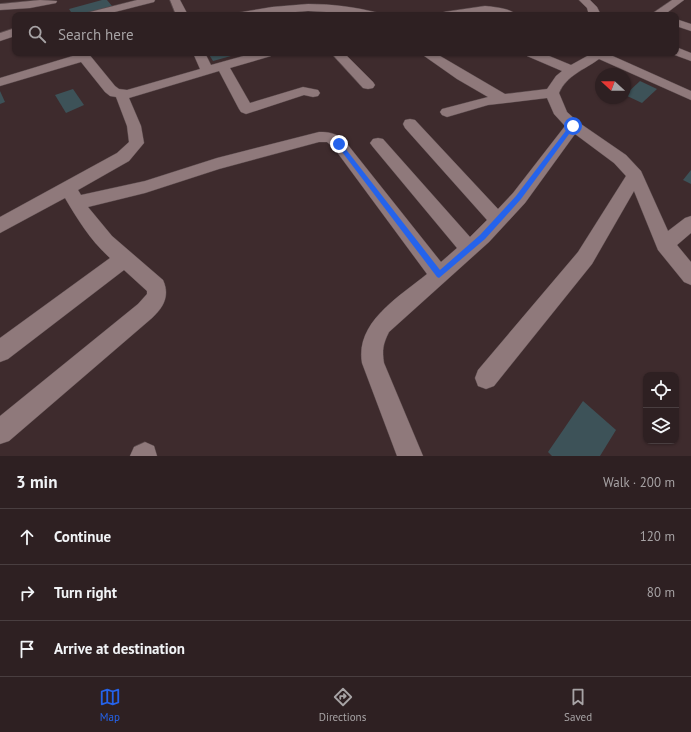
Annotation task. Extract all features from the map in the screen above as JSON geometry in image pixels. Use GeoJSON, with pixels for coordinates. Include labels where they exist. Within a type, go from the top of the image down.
{"type":"FeatureCollection","features":[{"type":"Feature","properties":{"kind":"street"},"geometry":{"type":"LineString","coordinates":[[0,7],[30,5],[52,0],[54,8],[52,12]]}},
{"type":"Feature","properties":{"kind":"street"},"geometry":{"type":"LineString","coordinates":[[102,12],[150,0]]}},
{"type":"Feature","properties":{"kind":"street"},"geometry":{"type":"LineString","coordinates":[[175,0],[181,12]]}},
{"type":"Feature","properties":{"kind":"street"},"geometry":{"type":"LineString","coordinates":[[584,0],[592,7],[594,12]]}},
{"type":"Feature","properties":{"kind":"street"},"geometry":{"type":"LineString","coordinates":[[664,12],[680,3]]}},
{"type":"Feature","properties":{"kind":"street"},"geometry":{"type":"LineString","coordinates":[[256,12],[327,4],[364,12]]}},
{"type":"Feature","properties":{"kind":"street"},"geometry":{"type":"LineString","coordinates":[[462,12],[482,8],[503,12]]}},
{"type":"Feature","properties":{"kind":"street"},"geometry":{"type":"LineString","coordinates":[[679,23],[691,28]]}},
{"type":"Feature","properties":{"kind":"street"},"geometry":{"type":"LineString","coordinates":[[0,37],[12,33]]}},
{"type":"Feature","properties":{"kind":"street"},"geometry":{"type":"LineString","coordinates":[[679,52],[691,57]]}},
{"type":"Feature","properties":{"kind":"street"},"geometry":{"type":"LineString","coordinates":[[0,82],[79,56]]}},
{"type":"Feature","properties":{"kind":"street"},"geometry":{"type":"LineString","coordinates":[[83,56],[110,89],[121,94],[142,90],[257,56]]}},
{"type":"Feature","properties":{"kind":"street"},"geometry":{"type":"LineString","coordinates":[[200,56],[207,71]]}},
{"type":"Feature","properties":{"kind":"street"},"geometry":{"type":"LineString","coordinates":[[340,56],[368,85]]}},
{"type":"Feature","properties":{"kind":"street"},"geometry":{"type":"LineString","coordinates":[[431,56],[504,100]]}},
{"type":"Feature","properties":{"kind":"street"},"geometry":{"type":"LineString","coordinates":[[538,56],[571,70]]}},
{"type":"Feature","properties":{"kind":"street"},"geometry":{"type":"LineString","coordinates":[[595,56],[571,70],[556,83],[552,93],[561,114],[573,126],[620,159],[635,175],[665,244],[691,276]]}},
{"type":"Feature","properties":{"kind":"street"},"geometry":{"type":"LineString","coordinates":[[602,56],[691,96]]}},
{"type":"Feature","properties":{"kind":"street"},"geometry":{"type":"LineString","coordinates":[[223,66],[246,109],[303,91],[313,93]]}},
{"type":"Feature","properties":{"kind":"street"},"geometry":{"type":"LineString","coordinates":[[447,112],[488,101],[552,93]]}},
{"type":"Feature","properties":{"kind":"street"},"geometry":{"type":"LineString","coordinates":[[0,226],[72,196],[123,157],[136,143],[137,133],[121,94]]}},
{"type":"Feature","properties":{"kind":"street"},"geometry":{"type":"LineString","coordinates":[[410,124],[498,220]]}},
{"type":"Feature","properties":{"kind":"street"},"geometry":{"type":"LineString","coordinates":[[410,456],[373,363],[371,352],[372,341],[378,329],[390,316],[469,250],[519,198],[573,126]]}},
{"type":"Feature","properties":{"kind":"street"},"geometry":{"type":"LineString","coordinates":[[72,196],[145,187],[225,162],[319,137],[330,137],[339,144],[439,275]]}},
{"type":"Feature","properties":{"kind":"street"},"geometry":{"type":"LineString","coordinates":[[378,143],[469,250]]}},
{"type":"Feature","properties":{"kind":"street"},"geometry":{"type":"LineString","coordinates":[[486,378],[585,258],[635,175]]}},
{"type":"Feature","properties":{"kind":"street"},"geometry":{"type":"LineString","coordinates":[[0,432],[154,302],[158,291],[156,286],[105,242],[94,229],[72,196]]}},
{"type":"Feature","properties":{"kind":"street"},"geometry":{"type":"LineString","coordinates":[[665,244],[691,223]]}},
{"type":"Feature","properties":{"kind":"street"},"geometry":{"type":"LineString","coordinates":[[0,351],[124,259]]}},
{"type":"Feature","properties":{"kind":"building"},"geometry":{"type":"Polygon","coordinates":[[[102,0],[107,0],[112,6],[92,12],[71,12],[69,9],[102,0]]]}},
{"type":"Feature","properties":{"kind":"building"},"geometry":{"type":"Polygon","coordinates":[[[210,56],[231,56],[213,61],[210,56]]]}},
{"type":"Feature","properties":{"kind":"building"},"geometry":{"type":"Polygon","coordinates":[[[640,81],[657,89],[642,103],[631,98],[631,89],[640,81]]]}},
{"type":"Feature","properties":{"kind":"building"},"geometry":{"type":"Polygon","coordinates":[[[73,89],[84,105],[66,113],[55,95],[73,89]]]}},
{"type":"Feature","properties":{"kind":"building"},"geometry":{"type":"Polygon","coordinates":[[[0,91],[5,102],[0,104],[0,91]]]}},
{"type":"Feature","properties":{"kind":"building"},"geometry":{"type":"Polygon","coordinates":[[[691,170],[691,184],[683,180],[691,170]]]}},
{"type":"Feature","properties":{"kind":"building"},"geometry":{"type":"Polygon","coordinates":[[[583,401],[616,430],[600,456],[552,456],[548,452],[583,401]]]}},
{"type":"Feature","properties":{"kind":"route"},"geometry":{"type":"LineString","coordinates":[[339,144],[439,275],[483,237],[519,198],[573,126]]}}]}
